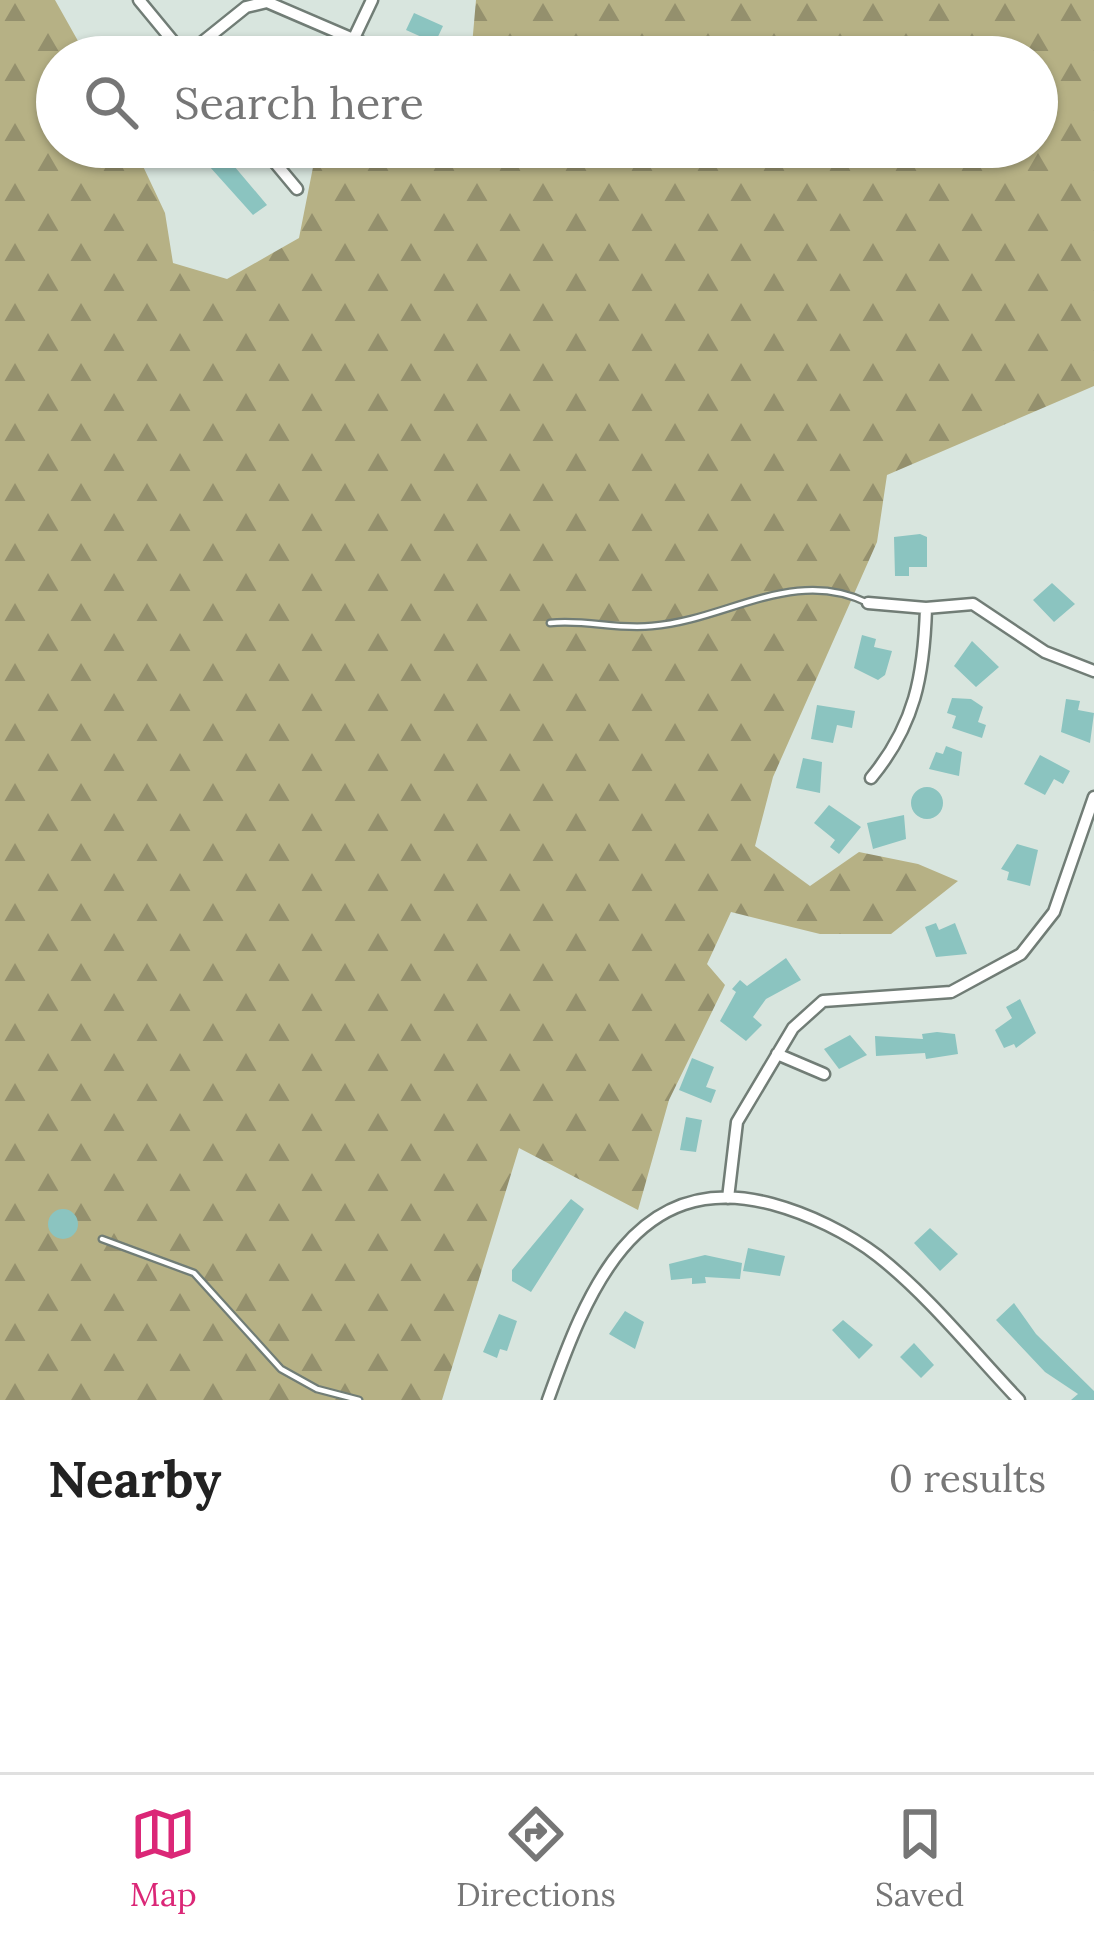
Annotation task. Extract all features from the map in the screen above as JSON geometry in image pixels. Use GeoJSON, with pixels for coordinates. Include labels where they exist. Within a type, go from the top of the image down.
{"type":"FeatureCollection","features":[{"type":"Feature","properties":{"kind":"street"},"geometry":{"type":"LineString","coordinates":[[139,0],[169,36]]}},
{"type":"Feature","properties":{"kind":"street"},"geometry":{"type":"LineString","coordinates":[[355,36],[372,0]]}},
{"type":"Feature","properties":{"kind":"street"},"geometry":{"type":"LineString","coordinates":[[211,36],[246,7],[267,2],[349,36]]}},
{"type":"Feature","properties":{"kind":"street"},"geometry":{"type":"LineString","coordinates":[[280,168],[297,189]]}},
{"type":"Feature","properties":{"kind":"street"},"geometry":{"type":"LineString","coordinates":[[868,603],[926,608],[973,604],[989,609],[1045,652],[1094,671]]}},
{"type":"Feature","properties":{"kind":"street"},"geometry":{"type":"LineString","coordinates":[[871,778],[918,698],[926,655],[926,608]]}},
{"type":"Feature","properties":{"kind":"street"},"geometry":{"type":"LineString","coordinates":[[728,1198],[737,1122],[793,1028],[823,1000],[951,992],[1021,954],[1054,911],[1094,797]]}},
{"type":"Feature","properties":{"kind":"street"},"geometry":{"type":"LineString","coordinates":[[777,1054],[824,1074]]}},
{"type":"Feature","properties":{"kind":"street"},"geometry":{"type":"LineString","coordinates":[[548,1400],[580,1313],[627,1245],[666,1208],[728,1198],[795,1211],[862,1244],[1019,1400]]}},
{"type":"Feature","properties":{"kind":"lane"},"geometry":{"type":"LineString","coordinates":[[550,623],[670,624],[799,588],[842,590],[868,603]]}},
{"type":"Feature","properties":{"kind":"lane"},"geometry":{"type":"LineString","coordinates":[[102,1239],[194,1274],[281,1369],[317,1389],[359,1400]]}},
{"type":"Feature","properties":{"kind":"green space"},"geometry":{"type":"Polygon","coordinates":[[[0,0],[55,0],[75,36],[36,36],[36,168],[144,168],[165,213],[173,263],[227,279],[299,238],[313,168],[1058,168],[1058,36],[473,36],[476,0],[1094,0],[1094,386],[887,475],[877,542],[773,777],[755,846],[810,886],[859,852],[918,864],[958,881],[891,934],[820,934],[731,912],[707,964],[725,985],[669,1100],[638,1210],[519,1148],[442,1400],[0,1400],[0,0]]]}},
{"type":"Feature","properties":{"kind":"building"},"geometry":{"type":"Polygon","coordinates":[[[414,13],[443,26],[438,36],[406,30],[414,13]]]}},
{"type":"Feature","properties":{"kind":"building"},"geometry":{"type":"Polygon","coordinates":[[[211,168],[236,168],[267,205],[253,215],[211,168]]]}},
{"type":"Feature","properties":{"kind":"building"},"geometry":{"type":"Polygon","coordinates":[[[894,537],[927,537],[927,567],[909,567],[909,576],[895,576],[894,537]]]}},
{"type":"Feature","properties":{"kind":"building"},"geometry":{"type":"Polygon","coordinates":[[[1052,583],[1075,604],[1054,622],[1033,600],[1052,583]]]}},
{"type":"Feature","properties":{"kind":"building"},"geometry":{"type":"Polygon","coordinates":[[[862,635],[876,639],[874,647],[892,651],[885,675],[878,680],[854,668],[862,635]]]}},
{"type":"Feature","properties":{"kind":"building"},"geometry":{"type":"Polygon","coordinates":[[[972,641],[999,667],[976,687],[954,666],[972,641]]]}},
{"type":"Feature","properties":{"kind":"building"},"geometry":{"type":"Polygon","coordinates":[[[952,698],[971,699],[983,707],[978,722],[986,725],[982,738],[952,728],[956,716],[947,713],[952,698]]]}},
{"type":"Feature","properties":{"kind":"building"},"geometry":{"type":"Polygon","coordinates":[[[1066,699],[1080,701],[1078,710],[1094,713],[1090,743],[1061,732],[1066,699]]]}},
{"type":"Feature","properties":{"kind":"building"},"geometry":{"type":"Polygon","coordinates":[[[817,705],[855,711],[852,728],[837,725],[833,743],[811,739],[817,705]]]}},
{"type":"Feature","properties":{"kind":"building"},"geometry":{"type":"Polygon","coordinates":[[[946,746],[962,752],[959,776],[929,769],[936,752],[943,754],[946,746]]]}},
{"type":"Feature","properties":{"kind":"building"},"geometry":{"type":"Polygon","coordinates":[[[1040,755],[1070,771],[1063,784],[1054,779],[1045,795],[1024,784],[1040,755]]]}},
{"type":"Feature","properties":{"kind":"building"},"geometry":{"type":"Polygon","coordinates":[[[803,758],[822,762],[820,793],[796,788],[803,758]]]}},
{"type":"Feature","properties":{"kind":"building"},"geometry":{"type":"Polygon","coordinates":[[[927,787],[938,792],[943,803],[938,814],[927,819],[916,814],[911,803],[916,792],[927,787]]]}},
{"type":"Feature","properties":{"kind":"building"},"geometry":{"type":"Polygon","coordinates":[[[829,805],[861,827],[839,854],[830,847],[835,840],[814,823],[829,805]]]}},
{"type":"Feature","properties":{"kind":"building"},"geometry":{"type":"Polygon","coordinates":[[[904,815],[906,839],[873,849],[867,823],[904,815]]]}},
{"type":"Feature","properties":{"kind":"building"},"geometry":{"type":"Polygon","coordinates":[[[1017,844],[1038,850],[1030,886],[1007,880],[1009,872],[1001,869],[1017,844]]]}},
{"type":"Feature","properties":{"kind":"building"},"geometry":{"type":"Polygon","coordinates":[[[936,923],[939,930],[955,923],[967,954],[936,957],[925,927],[936,923]]]}},
{"type":"Feature","properties":{"kind":"building"},"geometry":{"type":"Polygon","coordinates":[[[786,958],[801,980],[766,999],[753,1017],[762,1025],[746,1041],[720,1021],[736,992],[732,989],[740,980],[747,986],[786,958]]]}},
{"type":"Feature","properties":{"kind":"building"},"geometry":{"type":"Polygon","coordinates":[[[1020,999],[1036,1033],[1016,1048],[1014,1044],[1004,1048],[995,1030],[1012,1018],[1006,1007],[1020,999]]]}},
{"type":"Feature","properties":{"kind":"building"},"geometry":{"type":"Polygon","coordinates":[[[922,1034],[955,1034],[958,1054],[926,1059],[925,1053],[876,1056],[875,1036],[923,1039],[922,1034]]]}},
{"type":"Feature","properties":{"kind":"building"},"geometry":{"type":"Polygon","coordinates":[[[850,1035],[867,1055],[839,1069],[824,1049],[850,1035]]]}},
{"type":"Feature","properties":{"kind":"building"},"geometry":{"type":"Polygon","coordinates":[[[692,1058],[714,1067],[706,1087],[716,1090],[711,1103],[679,1090],[692,1058]]]}},
{"type":"Feature","properties":{"kind":"building"},"geometry":{"type":"Polygon","coordinates":[[[686,1117],[702,1120],[696,1152],[680,1150],[686,1117]]]}},
{"type":"Feature","properties":{"kind":"building"},"geometry":{"type":"Polygon","coordinates":[[[571,1199],[584,1209],[531,1292],[512,1281],[512,1270],[571,1199]]]}},
{"type":"Feature","properties":{"kind":"building"},"geometry":{"type":"Polygon","coordinates":[[[63,1209],[74,1213],[78,1224],[74,1235],[63,1239],[52,1235],[48,1224],[52,1213],[63,1209]]]}},
{"type":"Feature","properties":{"kind":"building"},"geometry":{"type":"Polygon","coordinates":[[[930,1228],[958,1254],[940,1271],[914,1243],[930,1228]]]}},
{"type":"Feature","properties":{"kind":"building"},"geometry":{"type":"Polygon","coordinates":[[[748,1248],[785,1256],[780,1276],[743,1271],[748,1248]]]}},
{"type":"Feature","properties":{"kind":"building"},"geometry":{"type":"Polygon","coordinates":[[[705,1255],[742,1263],[740,1279],[705,1277],[706,1283],[692,1284],[692,1278],[671,1280],[669,1264],[705,1255]]]}},
{"type":"Feature","properties":{"kind":"building"},"geometry":{"type":"Polygon","coordinates":[[[1014,1303],[1036,1334],[1094,1391],[1094,1400],[1071,1400],[1078,1394],[1045,1372],[996,1320],[1014,1303]]]}},
{"type":"Feature","properties":{"kind":"building"},"geometry":{"type":"Polygon","coordinates":[[[625,1311],[644,1322],[635,1349],[609,1334],[625,1311]]]}},
{"type":"Feature","properties":{"kind":"building"},"geometry":{"type":"Polygon","coordinates":[[[499,1314],[517,1321],[507,1351],[500,1349],[497,1358],[483,1352],[499,1314]]]}},
{"type":"Feature","properties":{"kind":"building"},"geometry":{"type":"Polygon","coordinates":[[[843,1320],[873,1345],[859,1359],[832,1330],[843,1320]]]}},
{"type":"Feature","properties":{"kind":"building"},"geometry":{"type":"Polygon","coordinates":[[[914,1343],[934,1365],[921,1378],[900,1357],[914,1343]]]}}]}
